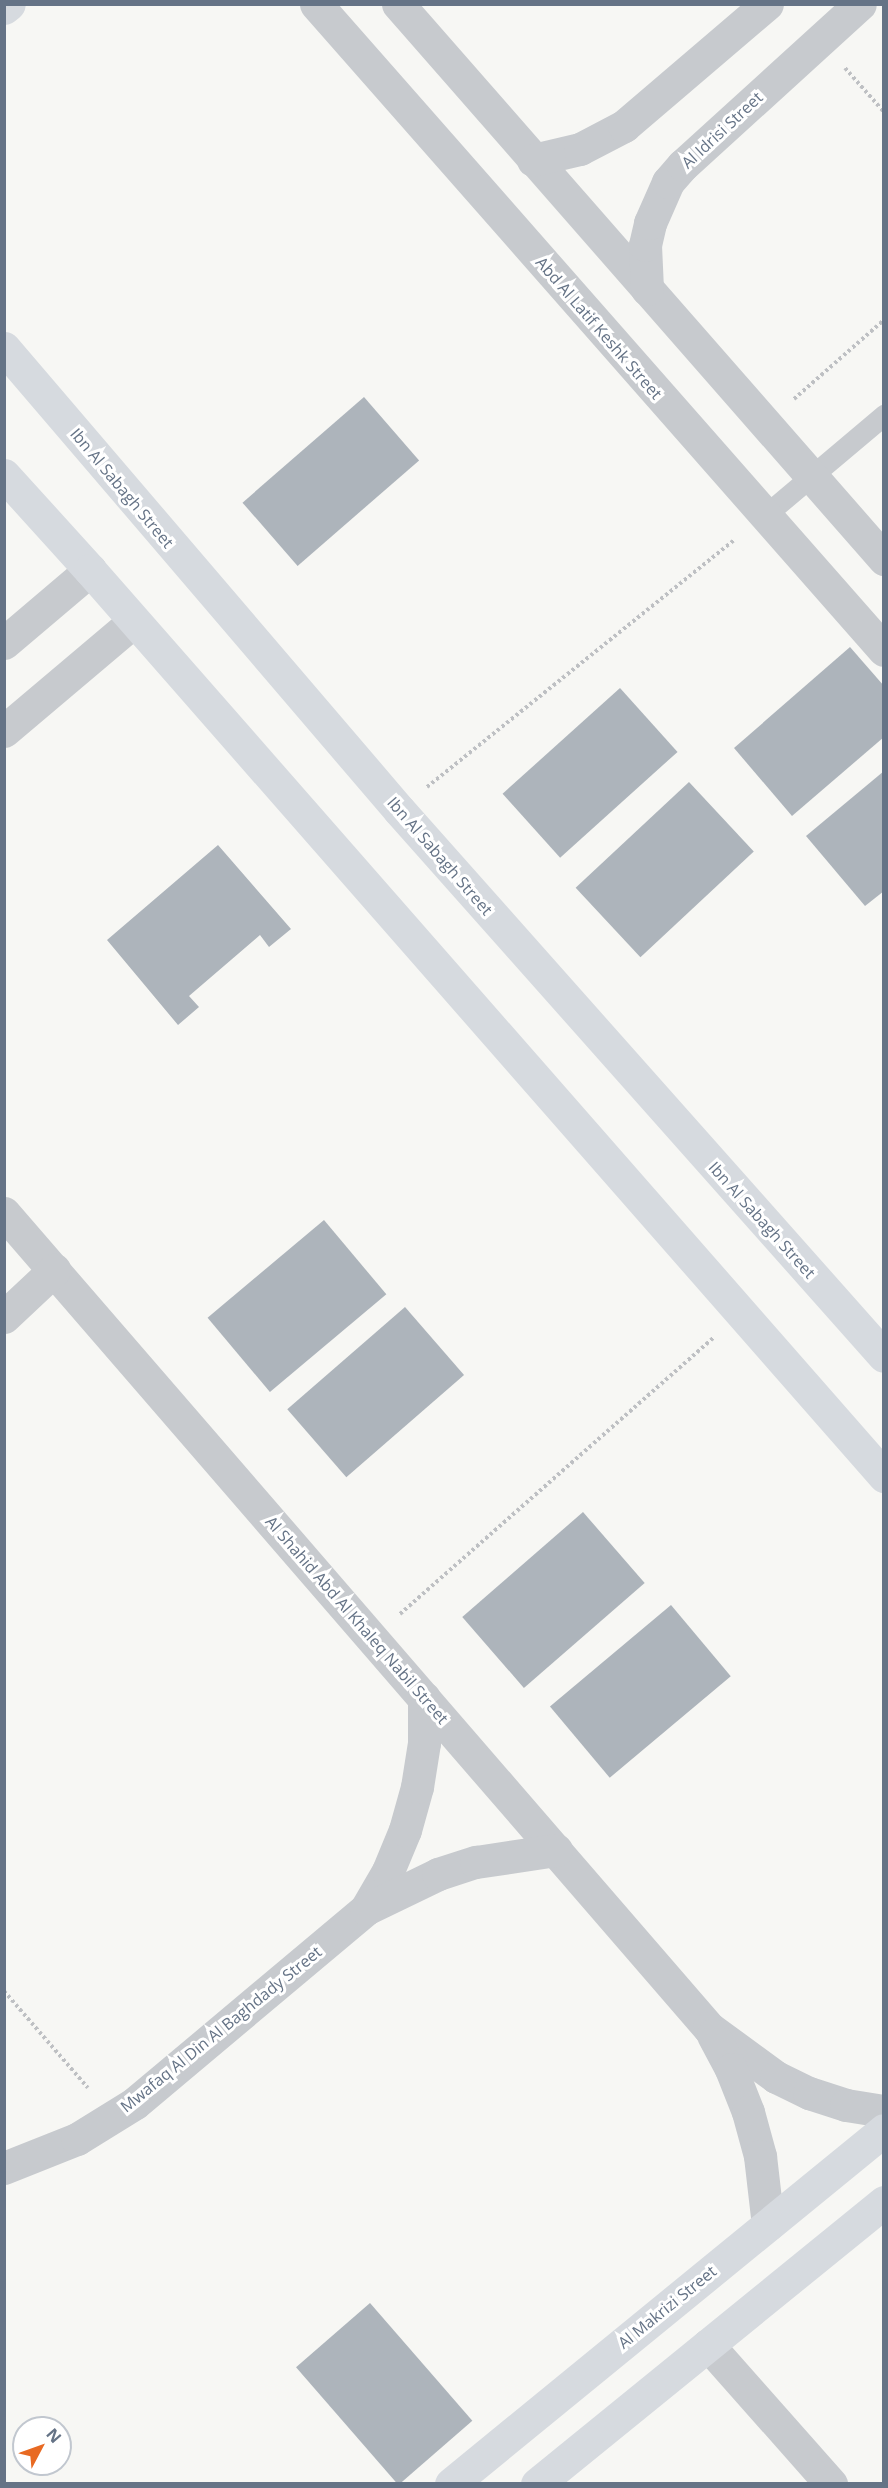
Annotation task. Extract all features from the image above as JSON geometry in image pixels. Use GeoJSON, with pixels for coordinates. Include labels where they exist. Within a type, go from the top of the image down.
{"type":"FeatureCollection","features":[{"type":"Feature","properties":{"kind":"street"},"geometry":{"type":"LineString","coordinates":[[4,8],[9,4]]}},
{"type":"Feature","properties":{"kind":"street","name":"Abd Al Latif Keshk Street"},"geometry":{"type":"LineString","coordinates":[[316,4],[884,650]]}},
{"type":"Feature","properties":{"kind":"street"},"geometry":{"type":"LineString","coordinates":[[398,4],[884,559]]}},
{"type":"Feature","properties":{"kind":"street"},"geometry":{"type":"LineString","coordinates":[[533,160],[580,149],[624,126],[767,4]]}},
{"type":"Feature","properties":{"kind":"street","name":"Al Idrisi Street"},"geometry":{"type":"LineString","coordinates":[[647,289],[645,245],[650,223],[669,182],[683,165],[860,4]]}},
{"type":"Feature","properties":{"kind":"street","name":"Ibn Al Sabagh Street"},"geometry":{"type":"LineString","coordinates":[[4,348],[399,810],[884,1356]]}},
{"type":"Feature","properties":{"kind":"street"},"geometry":{"type":"LineString","coordinates":[[4,475],[90,570],[884,1476]]}},
{"type":"Feature","properties":{"kind":"street"},"geometry":{"type":"LineString","coordinates":[[4,643],[90,570]]}},
{"type":"Feature","properties":{"kind":"street"},"geometry":{"type":"LineString","coordinates":[[4,731],[134,621]]}},
{"type":"Feature","properties":{"kind":"street","name":"Al Shahid Abd Al Khaleq Nabil Street"},"geometry":{"type":"LineString","coordinates":[[4,1213],[709,2028],[731,2069],[748,2112],[760,2156],[768,2225]]}},
{"type":"Feature","properties":{"kind":"street"},"geometry":{"type":"LineString","coordinates":[[4,1317],[54,1270]]}},
{"type":"Feature","properties":{"kind":"street","name":"Mwafaq Al Din Al Baghdady Street"},"geometry":{"type":"LineString","coordinates":[[366,1909],[388,1871],[405,1830],[417,1787],[423,1743],[424,1698]]}},
{"type":"Feature","properties":{"kind":"street","name":"Mwafaq Al Din Al Baghdady Street"},"geometry":{"type":"LineString","coordinates":[[4,2168],[77,2139],[144,2096],[366,1909],[410,1886],[467,1865],[515,1854],[556,1850]]}},
{"type":"Feature","properties":{"kind":"street","name":"Al Shahid Abd Al Khaleq Nabil Street"},"geometry":{"type":"LineString","coordinates":[[709,2028],[759,2065],[792,2085],[846,2105],[884,2111]]}},
{"type":"Feature","properties":{"kind":"street","name":"Al Makrizi Street"},"geometry":{"type":"LineString","coordinates":[[451,2484],[884,2130]]}},
{"type":"Feature","properties":{"kind":"street"},"geometry":{"type":"LineString","coordinates":[[537,2484],[884,2202]]}},
{"type":"Feature","properties":{"kind":"street"},"geometry":{"type":"LineString","coordinates":[[708,2345],[831,2484]]}},
{"type":"Feature","properties":{"kind":"lane"},"geometry":{"type":"LineString","coordinates":[[765,516],[884,415]]}},
{"type":"Feature","properties":{"kind":"path"},"geometry":{"type":"LineString","coordinates":[[820,41],[884,112]]}},
{"type":"Feature","properties":{"kind":"path"},"geometry":{"type":"LineString","coordinates":[[766,425],[884,320]]}},
{"type":"Feature","properties":{"kind":"path"},"geometry":{"type":"LineString","coordinates":[[399,810],[765,516]]}},
{"type":"Feature","properties":{"kind":"path"},"geometry":{"type":"LineString","coordinates":[[372,1638],[742,1313]]}},
{"type":"Feature","properties":{"kind":"path"},"geometry":{"type":"LineString","coordinates":[[4,1991],[113,2117]]}},
{"type":"Feature","properties":{"kind":"building"},"geometry":{"type":"Polygon","coordinates":[[[364,397],[419,460],[298,566],[242,503],[364,397]]]}},
{"type":"Feature","properties":{"kind":"building"},"geometry":{"type":"Polygon","coordinates":[[[850,647],[884,686],[884,737],[792,816],[734,748],[850,647]]]}},
{"type":"Feature","properties":{"kind":"building"},"geometry":{"type":"Polygon","coordinates":[[[620,688],[678,752],[560,858],[503,794],[620,688]]]}},
{"type":"Feature","properties":{"kind":"building"},"geometry":{"type":"Polygon","coordinates":[[[884,771],[884,891],[865,906],[806,836],[884,771]]]}},
{"type":"Feature","properties":{"kind":"building"},"geometry":{"type":"Polygon","coordinates":[[[689,782],[754,851],[640,957],[576,888],[689,782]]]}},
{"type":"Feature","properties":{"kind":"building"},"geometry":{"type":"Polygon","coordinates":[[[218,845],[291,929],[269,947],[260,935],[189,996],[199,1007],[178,1025],[107,940],[218,845]]]}},
{"type":"Feature","properties":{"kind":"building"},"geometry":{"type":"Polygon","coordinates":[[[324,1220],[386,1294],[270,1392],[208,1318],[324,1220]]]}},
{"type":"Feature","properties":{"kind":"building"},"geometry":{"type":"Polygon","coordinates":[[[405,1307],[464,1375],[346,1477],[287,1409],[405,1307]]]}},
{"type":"Feature","properties":{"kind":"building"},"geometry":{"type":"Polygon","coordinates":[[[583,1512],[645,1583],[524,1688],[462,1617],[583,1512]]]}},
{"type":"Feature","properties":{"kind":"building"},"geometry":{"type":"Polygon","coordinates":[[[671,1605],[731,1676],[610,1778],[550,1707],[671,1605]]]}},
{"type":"Feature","properties":{"kind":"building"},"geometry":{"type":"Polygon","coordinates":[[[370,2303],[472,2421],[397,2484],[296,2367],[370,2303]]]}}]}
